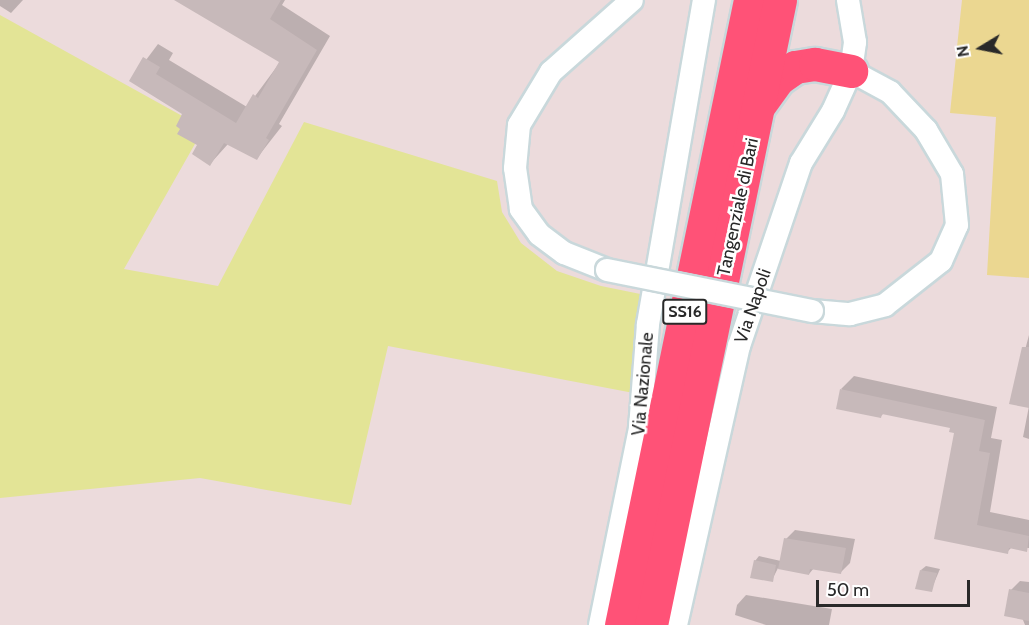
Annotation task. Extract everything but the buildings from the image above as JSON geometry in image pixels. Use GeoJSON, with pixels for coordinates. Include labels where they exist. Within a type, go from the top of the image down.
{"type":"FeatureCollection","features":[{"type":"Feature","properties":{"kind":"highway","name":"Tangenziale di Bari"},"geometry":{"type":"LineString","coordinates":[[621,625],[750,0]]}},
{"type":"Feature","properties":{"kind":"highway","name":"Tangenziale di Bari"},"geometry":{"type":"LineString","coordinates":[[651,625],[781,0]]}},
{"type":"Feature","properties":{"kind":"highway"},"geometry":{"type":"LineString","coordinates":[[781,0],[787,34],[797,51],[815,64]]}},
{"type":"Feature","properties":{"kind":"highway"},"geometry":{"type":"LineString","coordinates":[[759,106],[778,79],[795,67],[815,64],[851,70]]}},
{"type":"Feature","properties":{"kind":"street"},"geometry":{"type":"LineString","coordinates":[[632,0],[551,72],[519,124],[515,168],[521,209],[539,234],[564,253],[607,270],[812,311],[850,314],[885,305],[941,261],[957,225],[952,174],[926,130],[890,92],[851,70]]}},
{"type":"Feature","properties":{"kind":"street","name":"Via Nazionale"},"geometry":{"type":"LineString","coordinates":[[600,625],[640,428],[648,324],[704,0]]}},
{"type":"Feature","properties":{"kind":"street","name":"Via Napoli"},"geometry":{"type":"LineString","coordinates":[[676,625],[739,346],[801,163],[833,111],[851,70],[855,42],[848,0]]}},
{"type":"Feature","properties":{"kind":"green space"},"geometry":{"type":"Polygon","coordinates":[[[0,15],[204,128],[124,269],[218,286],[304,122],[497,181],[502,212],[521,243],[557,271],[601,286],[660,298],[644,395],[388,346],[351,505],[200,478],[0,498],[0,15]]]}},
{"type":"Feature","properties":{"kind":"shaded area"},"geometry":{"type":"Polygon","coordinates":[[[962,0],[1029,0],[1029,278],[987,275],[996,117],[950,113],[962,0]]]}}]}
